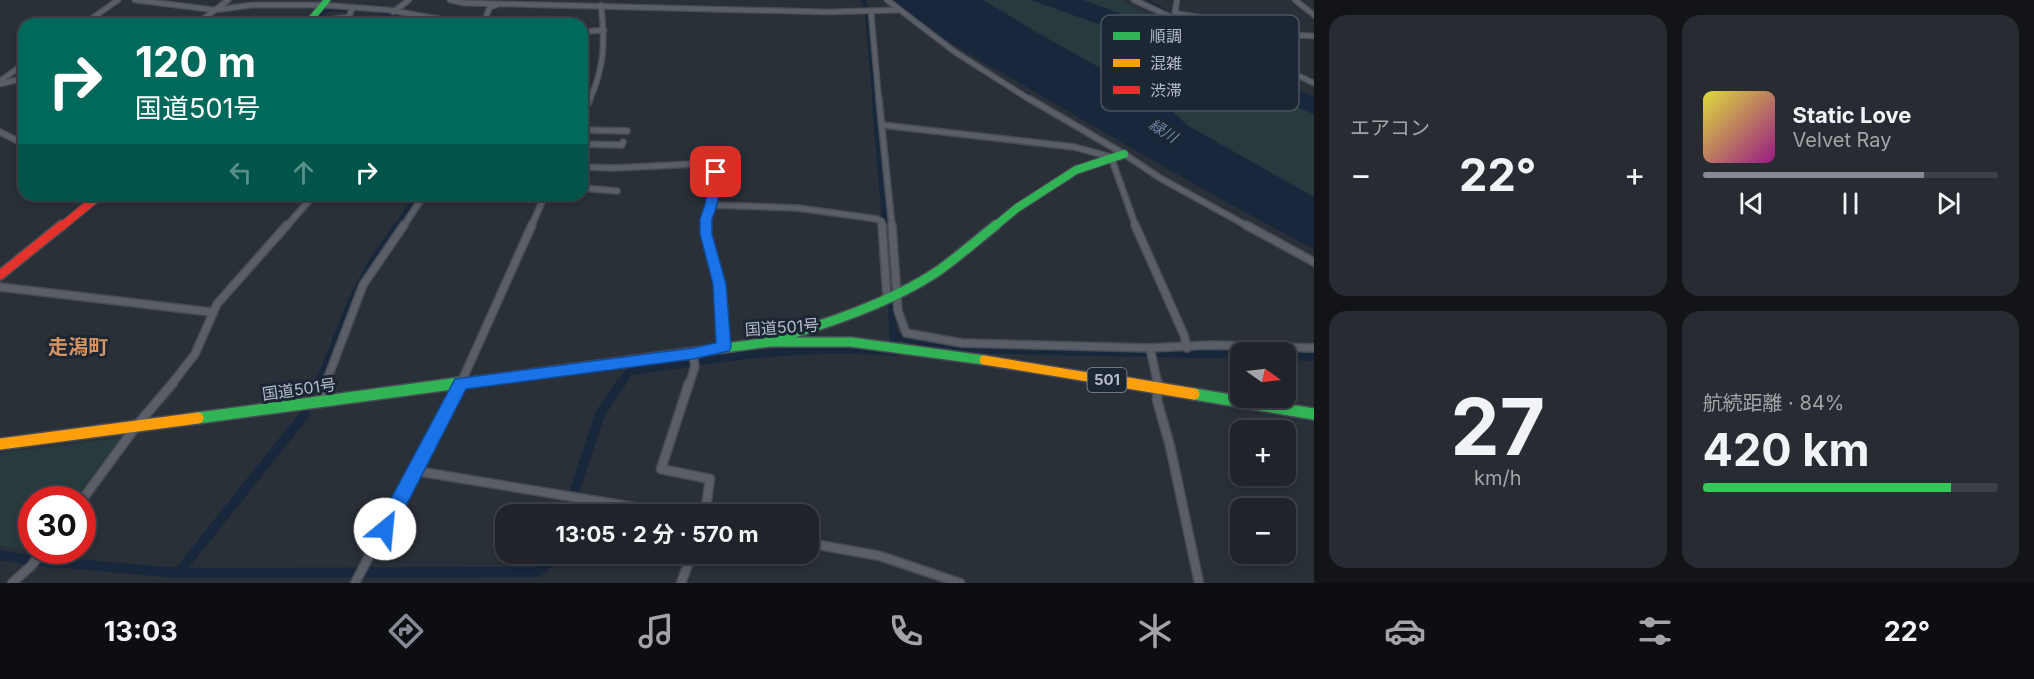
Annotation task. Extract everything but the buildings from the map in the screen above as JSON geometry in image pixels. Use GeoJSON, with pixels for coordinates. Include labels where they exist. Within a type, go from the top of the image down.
{"type":"FeatureCollection","features":[{"type":"Feature","properties":{"kind":"main road"},"geometry":{"type":"LineString","coordinates":[[312,18],[325,3]]}},
{"type":"Feature","properties":{"kind":"main road"},"geometry":{"type":"LineString","coordinates":[[758,343],[812,329],[897,293],[938,271],[1017,208],[1076,170],[1124,154]]}},
{"type":"Feature","properties":{"kind":"main road"},"geometry":{"type":"LineString","coordinates":[[0,275],[92,201]]}},
{"type":"Feature","properties":{"kind":"main road","name":"国道501号"},"geometry":{"type":"LineString","coordinates":[[0,444],[461,383],[694,360],[724,347],[811,338],[853,339],[895,345],[1314,414]]}},
{"type":"Feature","properties":{"kind":"street"},"geometry":{"type":"LineString","coordinates":[[92,18],[118,0]]}},
{"type":"Feature","properties":{"kind":"street"},"geometry":{"type":"LineString","coordinates":[[135,0],[218,10],[252,5],[325,3],[351,9],[438,18]]}},
{"type":"Feature","properties":{"kind":"street"},"geometry":{"type":"LineString","coordinates":[[206,18],[228,0]]}},
{"type":"Feature","properties":{"kind":"street"},"geometry":{"type":"LineString","coordinates":[[391,12],[409,0]]}},
{"type":"Feature","properties":{"kind":"street"},"geometry":{"type":"LineString","coordinates":[[450,0],[464,3],[601,4],[868,12],[897,10]]}},
{"type":"Feature","properties":{"kind":"street"},"geometry":{"type":"LineString","coordinates":[[886,0],[955,52],[1064,121],[1124,154],[1160,178],[1314,262]]}},
{"type":"Feature","properties":{"kind":"street"},"geometry":{"type":"LineString","coordinates":[[1134,0],[1165,15]]}},
{"type":"Feature","properties":{"kind":"street"},"geometry":{"type":"LineString","coordinates":[[1177,0],[1175,12],[1183,15]]}},
{"type":"Feature","properties":{"kind":"street"},"geometry":{"type":"LineString","coordinates":[[1295,0],[1314,15]]}},
{"type":"Feature","properties":{"kind":"street"},"geometry":{"type":"LineString","coordinates":[[485,18],[490,6],[516,3]]}},
{"type":"Feature","properties":{"kind":"street"},"geometry":{"type":"LineString","coordinates":[[588,104],[601,76],[604,30],[601,4]]}},
{"type":"Feature","properties":{"kind":"street"},"geometry":{"type":"LineString","coordinates":[[341,18],[349,17],[351,9]]}},
{"type":"Feature","properties":{"kind":"street"},"geometry":{"type":"LineString","coordinates":[[868,12],[882,125],[901,328],[906,333],[954,343],[1150,352],[1210,345],[1314,348]]}},
{"type":"Feature","properties":{"kind":"street"},"geometry":{"type":"LineString","coordinates":[[588,31],[604,30]]}},
{"type":"Feature","properties":{"kind":"street"},"geometry":{"type":"LineString","coordinates":[[1299,35],[1314,36]]}},
{"type":"Feature","properties":{"kind":"street"},"geometry":{"type":"LineString","coordinates":[[0,82],[18,68]]}},
{"type":"Feature","properties":{"kind":"street"},"geometry":{"type":"LineString","coordinates":[[1299,76],[1314,83]]}},
{"type":"Feature","properties":{"kind":"street"},"geometry":{"type":"LineString","coordinates":[[0,82],[18,79]]}},
{"type":"Feature","properties":{"kind":"street"},"geometry":{"type":"LineString","coordinates":[[882,125],[1074,147],[1111,158],[1142,245],[1184,335],[1187,348]]}},
{"type":"Feature","properties":{"kind":"street"},"geometry":{"type":"LineString","coordinates":[[588,130],[627,131]]}},
{"type":"Feature","properties":{"kind":"street"},"geometry":{"type":"LineString","coordinates":[[1,133],[18,141]]}},
{"type":"Feature","properties":{"kind":"street"},"geometry":{"type":"LineString","coordinates":[[588,144],[622,145],[623,142]]}},
{"type":"Feature","properties":{"kind":"street"},"geometry":{"type":"LineString","coordinates":[[588,167],[715,163],[716,172],[711,205],[706,219],[706,240],[720,284],[724,347]]}},
{"type":"Feature","properties":{"kind":"street"},"geometry":{"type":"LineString","coordinates":[[588,189],[617,191]]}},
{"type":"Feature","properties":{"kind":"street"},"geometry":{"type":"LineString","coordinates":[[92,486],[137,425],[189,363],[211,312],[309,201]]}},
{"type":"Feature","properties":{"kind":"street"},"geometry":{"type":"LineString","coordinates":[[318,402],[363,285],[420,201]]}},
{"type":"Feature","properties":{"kind":"street"},"geometry":{"type":"LineString","coordinates":[[357,580],[461,383],[542,201]]}},
{"type":"Feature","properties":{"kind":"street"},"geometry":{"type":"LineString","coordinates":[[711,205],[798,208],[877,219],[882,222],[887,297]]}},
{"type":"Feature","properties":{"kind":"street"},"geometry":{"type":"LineString","coordinates":[[0,287],[211,312]]}},
{"type":"Feature","properties":{"kind":"street"},"geometry":{"type":"LineString","coordinates":[[1150,352],[1159,388],[1157,400],[1170,446],[1199,583]]}},
{"type":"Feature","properties":{"kind":"street"},"geometry":{"type":"LineString","coordinates":[[694,360],[661,469],[710,479],[706,504]]}},
{"type":"Feature","properties":{"kind":"street"},"geometry":{"type":"LineString","coordinates":[[416,471],[617,504]]}},
{"type":"Feature","properties":{"kind":"street"},"geometry":{"type":"LineString","coordinates":[[819,545],[880,556],[960,583]]}},
{"type":"Feature","properties":{"kind":"street"},"geometry":{"type":"LineString","coordinates":[[12,583],[34,564]]}},
{"type":"Feature","properties":{"kind":"street"},"geometry":{"type":"LineString","coordinates":[[681,583],[688,564]]}},
{"type":"Feature","properties":{"kind":"green space"},"geometry":{"type":"Polygon","coordinates":[[[983,0],[1031,0],[1101,25],[1101,69],[983,0]]]}},
{"type":"Feature","properties":{"kind":"green space"},"geometry":{"type":"Polygon","coordinates":[[[1083,0],[1121,0],[1150,15],[1126,15],[1083,0]]]}},
{"type":"Feature","properties":{"kind":"green space"},"geometry":{"type":"Polygon","coordinates":[[[1299,108],[1314,114],[1314,197],[1188,126],[1172,111],[1299,111],[1299,108]]]}},
{"type":"Feature","properties":{"kind":"green space"},"geometry":{"type":"Polygon","coordinates":[[[121,438],[84,486],[18,486],[18,549],[0,545],[0,453],[121,438]]]}},
{"type":"Feature","properties":{"kind":"water","name":"緑川"},"geometry":{"type":"Polygon","coordinates":[[[894,0],[983,0],[1101,68],[1101,111],[1172,111],[1188,126],[1314,197],[1314,249],[1179,176],[968,53],[894,0]]]}},
{"type":"Feature","properties":{"kind":"water"},"geometry":{"type":"Polygon","coordinates":[[[1031,0],[1083,0],[1125,15],[1101,15],[1101,25],[1031,0]]]}},
{"type":"Feature","properties":{"kind":"water"},"geometry":{"type":"Polygon","coordinates":[[[1299,90],[1314,96],[1314,114],[1299,108],[1299,90]]]}},
{"type":"Feature","properties":{"kind":"waterway"},"geometry":{"type":"LineString","coordinates":[[862,0],[867,9],[875,101]]}},
{"type":"Feature","properties":{"kind":"waterway"},"geometry":{"type":"LineString","coordinates":[[1148,0],[1165,10]]}},
{"type":"Feature","properties":{"kind":"waterway"},"geometry":{"type":"LineString","coordinates":[[316,17],[327,9],[357,9]]}},
{"type":"Feature","properties":{"kind":"waterway"},"geometry":{"type":"LineString","coordinates":[[379,11],[417,17]]}},
{"type":"Feature","properties":{"kind":"waterway"},"geometry":{"type":"LineString","coordinates":[[875,99],[886,227]]}},
{"type":"Feature","properties":{"kind":"waterway"},"geometry":{"type":"LineString","coordinates":[[397,227],[415,201]]}},
{"type":"Feature","properties":{"kind":"waterway"},"geometry":{"type":"LineString","coordinates":[[318,385],[352,301],[370,266],[398,225]]}},
{"type":"Feature","properties":{"kind":"waterway"},"geometry":{"type":"LineString","coordinates":[[886,225],[892,288]]}},
{"type":"Feature","properties":{"kind":"waterway"},"geometry":{"type":"LineString","coordinates":[[620,385],[629,372],[728,357],[827,350],[894,352],[892,304]]}},
{"type":"Feature","properties":{"kind":"waterway"},"geometry":{"type":"LineString","coordinates":[[894,336],[963,349],[1230,355]]}},
{"type":"Feature","properties":{"kind":"waterway"},"geometry":{"type":"LineString","coordinates":[[1296,356],[1314,357]]}},
{"type":"Feature","properties":{"kind":"waterway"},"geometry":{"type":"LineString","coordinates":[[313,398],[319,383]]}},
{"type":"Feature","properties":{"kind":"waterway"},"geometry":{"type":"LineString","coordinates":[[570,504],[600,414],[621,383]]}},
{"type":"Feature","properties":{"kind":"waterway"},"geometry":{"type":"LineString","coordinates":[[178,573],[305,414]]}},
{"type":"Feature","properties":{"kind":"waterway"},"geometry":{"type":"LineString","coordinates":[[0,555],[29,560],[178,573]]}},
{"type":"Feature","properties":{"kind":"waterway"},"geometry":{"type":"LineString","coordinates":[[178,573],[538,572],[548,564]]}},
{"type":"Feature","properties":{"kind":"traffic: fast"},"geometry":{"type":"LineString","coordinates":[[312,18],[327,0]]}},
{"type":"Feature","properties":{"kind":"traffic: fast"},"geometry":{"type":"LineString","coordinates":[[769,340],[812,329],[897,293],[938,271],[1017,208],[1076,170],[1124,154]]}},
{"type":"Feature","properties":{"kind":"traffic: fast"},"geometry":{"type":"LineString","coordinates":[[198,418],[770,342],[851,342],[984,360]]}},
{"type":"Feature","properties":{"kind":"traffic: fast"},"geometry":{"type":"LineString","coordinates":[[1194,394],[1314,414]]}},
{"type":"Feature","properties":{"kind":"traffic: slow"},"geometry":{"type":"LineString","coordinates":[[984,360],[1194,394]]}},
{"type":"Feature","properties":{"kind":"traffic: slow"},"geometry":{"type":"LineString","coordinates":[[0,444],[198,418]]}},
{"type":"Feature","properties":{"kind":"traffic: jam"},"geometry":{"type":"LineString","coordinates":[[0,275],[92,201]]}},
{"type":"Feature","properties":{"kind":"district","name":"走潟町"},"geometry":{"type":"Point","coordinates":[78,347]}},
{"type":"Feature","properties":{"kind":"route"},"geometry":{"type":"LineString","coordinates":[[385,529],[461,383],[693,354],[724,347],[720,284],[706,240],[706,219],[711,205],[716,172]]}}]}
